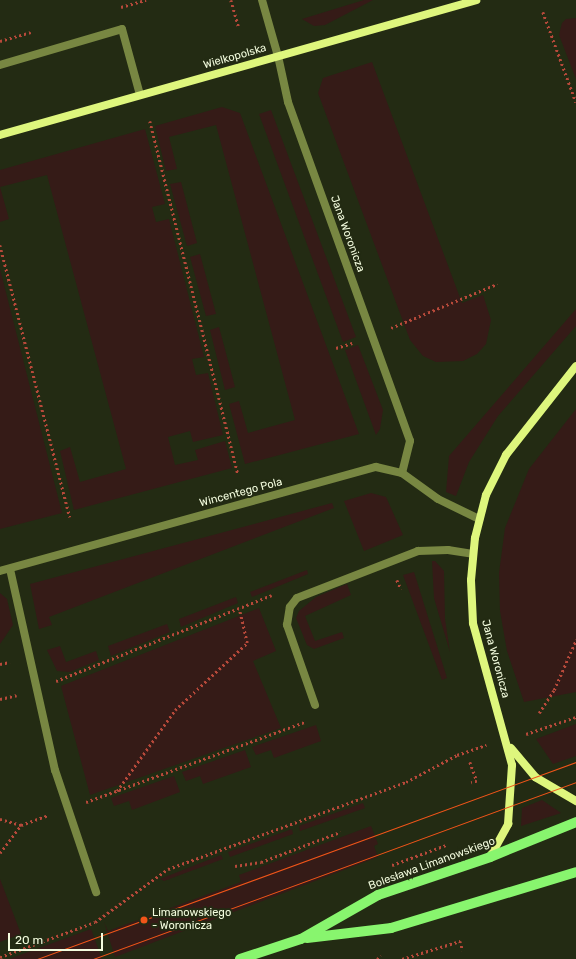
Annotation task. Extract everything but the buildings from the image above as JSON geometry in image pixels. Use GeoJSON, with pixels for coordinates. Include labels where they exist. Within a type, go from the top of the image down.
{"type":"FeatureCollection","features":[{"type":"Feature","properties":{"kind":"main road","name":"Bolesława Limanowskiego"},"geometry":{"type":"LineString","coordinates":[[301,939],[378,895],[490,857],[576,822]]}},
{"type":"Feature","properties":{"kind":"main road","name":"Bolesława Limanowskiego"},"geometry":{"type":"LineString","coordinates":[[240,959],[301,939],[391,928],[576,872]]}},
{"type":"Feature","properties":{"kind":"street","name":"Jana Woronicza"},"geometry":{"type":"LineString","coordinates":[[262,0],[278,56],[288,102],[410,441],[402,473]]}},
{"type":"Feature","properties":{"kind":"street","name":"Wielkopolska"},"geometry":{"type":"LineString","coordinates":[[0,136],[476,0]]}},
{"type":"Feature","properties":{"kind":"street"},"geometry":{"type":"LineString","coordinates":[[0,65],[122,30],[140,95]]}},
{"type":"Feature","properties":{"kind":"street","name":"Jana Woronicza"},"geometry":{"type":"LineString","coordinates":[[509,746],[477,643],[471,602],[473,554],[479,519],[486,495],[506,455],[576,366]]}},
{"type":"Feature","properties":{"kind":"street","name":"Wincentego Pola"},"geometry":{"type":"LineString","coordinates":[[0,571],[376,467],[402,473],[438,499],[479,519]]}},
{"type":"Feature","properties":{"kind":"street"},"geometry":{"type":"LineString","coordinates":[[315,705],[287,625],[288,612],[297,598],[418,551],[448,550],[473,554]]}},
{"type":"Feature","properties":{"kind":"street"},"geometry":{"type":"LineString","coordinates":[[10,568],[37,689],[68,809],[96,892]]}},
{"type":"Feature","properties":{"kind":"street"},"geometry":{"type":"LineString","coordinates":[[509,746],[535,776],[576,801]]}},
{"type":"Feature","properties":{"kind":"street"},"geometry":{"type":"LineString","coordinates":[[490,857],[504,835],[511,806],[513,785],[509,746]]}},
{"type":"Feature","properties":{"kind":"path"},"geometry":{"type":"LineString","coordinates":[[231,0],[239,28]]}},
{"type":"Feature","properties":{"kind":"path"},"geometry":{"type":"LineString","coordinates":[[543,12],[576,102]]}},
{"type":"Feature","properties":{"kind":"path"},"geometry":{"type":"LineString","coordinates":[[150,121],[238,473]]}},
{"type":"Feature","properties":{"kind":"path"},"geometry":{"type":"LineString","coordinates":[[0,245],[70,518]]}},
{"type":"Feature","properties":{"kind":"path"},"geometry":{"type":"LineString","coordinates":[[336,348],[372,336],[497,284]]}},
{"type":"Feature","properties":{"kind":"path"},"geometry":{"type":"LineString","coordinates":[[397,578],[401,589]]}},
{"type":"Feature","properties":{"kind":"path"},"geometry":{"type":"LineString","coordinates":[[0,699],[37,689],[276,594]]}},
{"type":"Feature","properties":{"kind":"path"},"geometry":{"type":"LineString","coordinates":[[116,791],[175,710],[247,644],[239,609]]}},
{"type":"Feature","properties":{"kind":"path"},"geometry":{"type":"LineString","coordinates":[[539,714],[554,690],[576,640]]}},
{"type":"Feature","properties":{"kind":"path"},"geometry":{"type":"LineString","coordinates":[[0,852],[21,825],[320,717],[315,705]]}},
{"type":"Feature","properties":{"kind":"path"},"geometry":{"type":"LineString","coordinates":[[532,733],[576,717]]}},
{"type":"Feature","properties":{"kind":"path"},"geometry":{"type":"LineString","coordinates":[[0,957],[95,922],[168,869],[406,782],[446,760],[483,746]]}},
{"type":"Feature","properties":{"kind":"path"},"geometry":{"type":"LineString","coordinates":[[470,762],[477,781],[471,783]]}},
{"type":"Feature","properties":{"kind":"path"},"geometry":{"type":"LineString","coordinates":[[0,819],[21,825]]}},
{"type":"Feature","properties":{"kind":"path"},"geometry":{"type":"LineString","coordinates":[[235,866],[261,862],[340,832]]}},
{"type":"Feature","properties":{"kind":"path"},"geometry":{"type":"LineString","coordinates":[[389,866],[446,845]]}},
{"type":"Feature","properties":{"kind":"path"},"geometry":{"type":"LineString","coordinates":[[402,959],[460,941],[463,952]]}},
{"type":"Feature","properties":{"kind":"path"},"geometry":{"type":"LineString","coordinates":[[377,959],[381,956]]}},
{"type":"Feature","properties":{"kind":"shaded area"},"geometry":{"type":"Polygon","coordinates":[[[364,0],[373,0],[325,25],[314,26],[302,19],[364,0]]]}},
{"type":"Feature","properties":{"kind":"shaded area"},"geometry":{"type":"Polygon","coordinates":[[[576,18],[576,79],[559,35],[562,23],[566,19],[576,18]]]}},
{"type":"Feature","properties":{"kind":"shaded area"},"geometry":{"type":"Polygon","coordinates":[[[372,62],[462,303],[483,295],[491,320],[486,344],[477,354],[463,361],[436,362],[423,356],[410,340],[318,93],[323,78],[372,62]]]}},
{"type":"Feature","properties":{"kind":"shaded area"},"geometry":{"type":"Polygon","coordinates":[[[222,107],[240,113],[359,434],[245,464],[229,404],[239,401],[248,433],[295,420],[216,125],[169,137],[177,169],[166,171],[155,126],[222,107]]]}},
{"type":"Feature","properties":{"kind":"shaded area"},"geometry":{"type":"Polygon","coordinates":[[[271,110],[356,337],[343,342],[259,114],[271,110]]]}},
{"type":"Feature","properties":{"kind":"shaded area"},"geometry":{"type":"Polygon","coordinates":[[[145,129],[165,204],[152,207],[156,222],[169,219],[204,357],[192,359],[196,375],[208,373],[223,435],[193,442],[190,431],[168,437],[175,465],[198,460],[195,450],[225,441],[232,468],[74,510],[60,451],[70,447],[80,482],[126,469],[47,175],[0,187],[0,170],[145,129]]]}},
{"type":"Feature","properties":{"kind":"shaded area"},"geometry":{"type":"Polygon","coordinates":[[[181,182],[197,243],[187,246],[170,184],[181,182]]]}},
{"type":"Feature","properties":{"kind":"shaded area"},"geometry":{"type":"Polygon","coordinates":[[[0,187],[9,219],[0,222],[0,187]]]}},
{"type":"Feature","properties":{"kind":"shaded area"},"geometry":{"type":"Polygon","coordinates":[[[200,254],[216,314],[206,316],[190,257],[200,254]]]}},
{"type":"Feature","properties":{"kind":"shaded area"},"geometry":{"type":"Polygon","coordinates":[[[0,269],[62,513],[0,529],[0,269]]]}},
{"type":"Feature","properties":{"kind":"shaded area"},"geometry":{"type":"Polygon","coordinates":[[[576,309],[576,326],[498,416],[469,462],[456,496],[446,492],[449,456],[576,309]]]}},
{"type":"Feature","properties":{"kind":"shaded area"},"geometry":{"type":"Polygon","coordinates":[[[219,327],[235,387],[225,390],[210,330],[219,327]]]}},
{"type":"Feature","properties":{"kind":"shaded area"},"geometry":{"type":"Polygon","coordinates":[[[358,345],[383,410],[380,429],[376,435],[345,350],[358,345]]]}},
{"type":"Feature","properties":{"kind":"shaded area"},"geometry":{"type":"Polygon","coordinates":[[[576,409],[576,692],[524,702],[507,651],[500,611],[499,573],[505,528],[529,469],[576,409]]]}},
{"type":"Feature","properties":{"kind":"shaded area"},"geometry":{"type":"Polygon","coordinates":[[[371,493],[386,497],[403,535],[364,551],[344,501],[371,493]]]}},
{"type":"Feature","properties":{"kind":"shaded area"},"geometry":{"type":"Polygon","coordinates":[[[332,503],[334,508],[49,617],[52,625],[39,629],[30,584],[332,503]]]}},
{"type":"Feature","properties":{"kind":"shaded area"},"geometry":{"type":"Polygon","coordinates":[[[432,561],[435,561],[444,571],[445,619],[450,652],[434,598],[432,561]]]}},
{"type":"Feature","properties":{"kind":"shaded area"},"geometry":{"type":"Polygon","coordinates":[[[307,570],[308,574],[252,597],[250,592],[307,570]]]}},
{"type":"Feature","properties":{"kind":"shaded area"},"geometry":{"type":"Polygon","coordinates":[[[414,572],[447,678],[442,680],[403,575],[414,572]]]}},
{"type":"Feature","properties":{"kind":"shaded area"},"geometry":{"type":"Polygon","coordinates":[[[347,584],[351,595],[305,616],[315,641],[342,632],[344,638],[314,649],[307,645],[296,618],[299,611],[316,597],[347,584]]]}},
{"type":"Feature","properties":{"kind":"shaded area"},"geometry":{"type":"Polygon","coordinates":[[[0,593],[7,599],[13,625],[0,644],[0,593]]]}},
{"type":"Feature","properties":{"kind":"shaded area"},"geometry":{"type":"Polygon","coordinates":[[[236,597],[238,603],[181,627],[179,619],[236,597]]]}},
{"type":"Feature","properties":{"kind":"shaded area"},"geometry":{"type":"Polygon","coordinates":[[[259,608],[276,651],[253,661],[281,728],[90,795],[61,686],[259,608]]]}},
{"type":"Feature","properties":{"kind":"shaded area"},"geometry":{"type":"Polygon","coordinates":[[[167,624],[170,632],[111,656],[108,646],[167,624]]]}},
{"type":"Feature","properties":{"kind":"shaded area"},"geometry":{"type":"Polygon","coordinates":[[[60,646],[66,662],[96,651],[99,660],[70,672],[57,671],[47,650],[60,646]]]}},
{"type":"Feature","properties":{"kind":"shaded area"},"geometry":{"type":"Polygon","coordinates":[[[576,724],[576,756],[553,764],[536,739],[576,724]]]}},
{"type":"Feature","properties":{"kind":"shaded area"},"geometry":{"type":"Polygon","coordinates":[[[316,725],[321,741],[274,758],[271,750],[256,755],[252,747],[316,725]]]}},
{"type":"Feature","properties":{"kind":"shaded area"},"geometry":{"type":"Polygon","coordinates":[[[245,750],[251,767],[203,784],[200,776],[186,781],[182,772],[245,750]]]}},
{"type":"Feature","properties":{"kind":"shaded area"},"geometry":{"type":"Polygon","coordinates":[[[174,776],[180,792],[132,810],[129,801],[114,806],[111,798],[174,776]]]}},
{"type":"Feature","properties":{"kind":"shaded area"},"geometry":{"type":"Polygon","coordinates":[[[542,800],[561,813],[521,826],[522,808],[542,800]]]}},
{"type":"Feature","properties":{"kind":"shaded area"},"geometry":{"type":"Polygon","coordinates":[[[363,803],[365,808],[300,831],[299,826],[363,803]]]}},
{"type":"Feature","properties":{"kind":"shaded area"},"geometry":{"type":"Polygon","coordinates":[[[371,826],[378,844],[374,846],[378,857],[115,957],[104,922],[108,931],[241,882],[239,875],[371,826]]]}},
{"type":"Feature","properties":{"kind":"shaded area"},"geometry":{"type":"Polygon","coordinates":[[[292,829],[293,834],[230,857],[228,852],[292,829]]]}},
{"type":"Feature","properties":{"kind":"shaded area"},"geometry":{"type":"Polygon","coordinates":[[[221,855],[223,859],[164,881],[160,879],[221,855]]]}},
{"type":"Feature","properties":{"kind":"shaded area"},"geometry":{"type":"Polygon","coordinates":[[[0,879],[21,934],[0,942],[0,879]]]}},
{"type":"Feature","properties":{"kind":"shaded area"},"geometry":{"type":"Polygon","coordinates":[[[91,929],[102,959],[9,959],[91,929]]]}},
{"type":"Feature","properties":{"kind":"tram line"},"geometry":{"type":"LineString","coordinates":[[37,959],[576,762]]}},
{"type":"Feature","properties":{"kind":"tram line"},"geometry":{"type":"LineString","coordinates":[[93,959],[576,782]]}},
{"type":"Feature","properties":{"kind":"place","name":"Limanowskiego - Woronicza"},"geometry":{"type":"Point","coordinates":[144,920]}}]}
